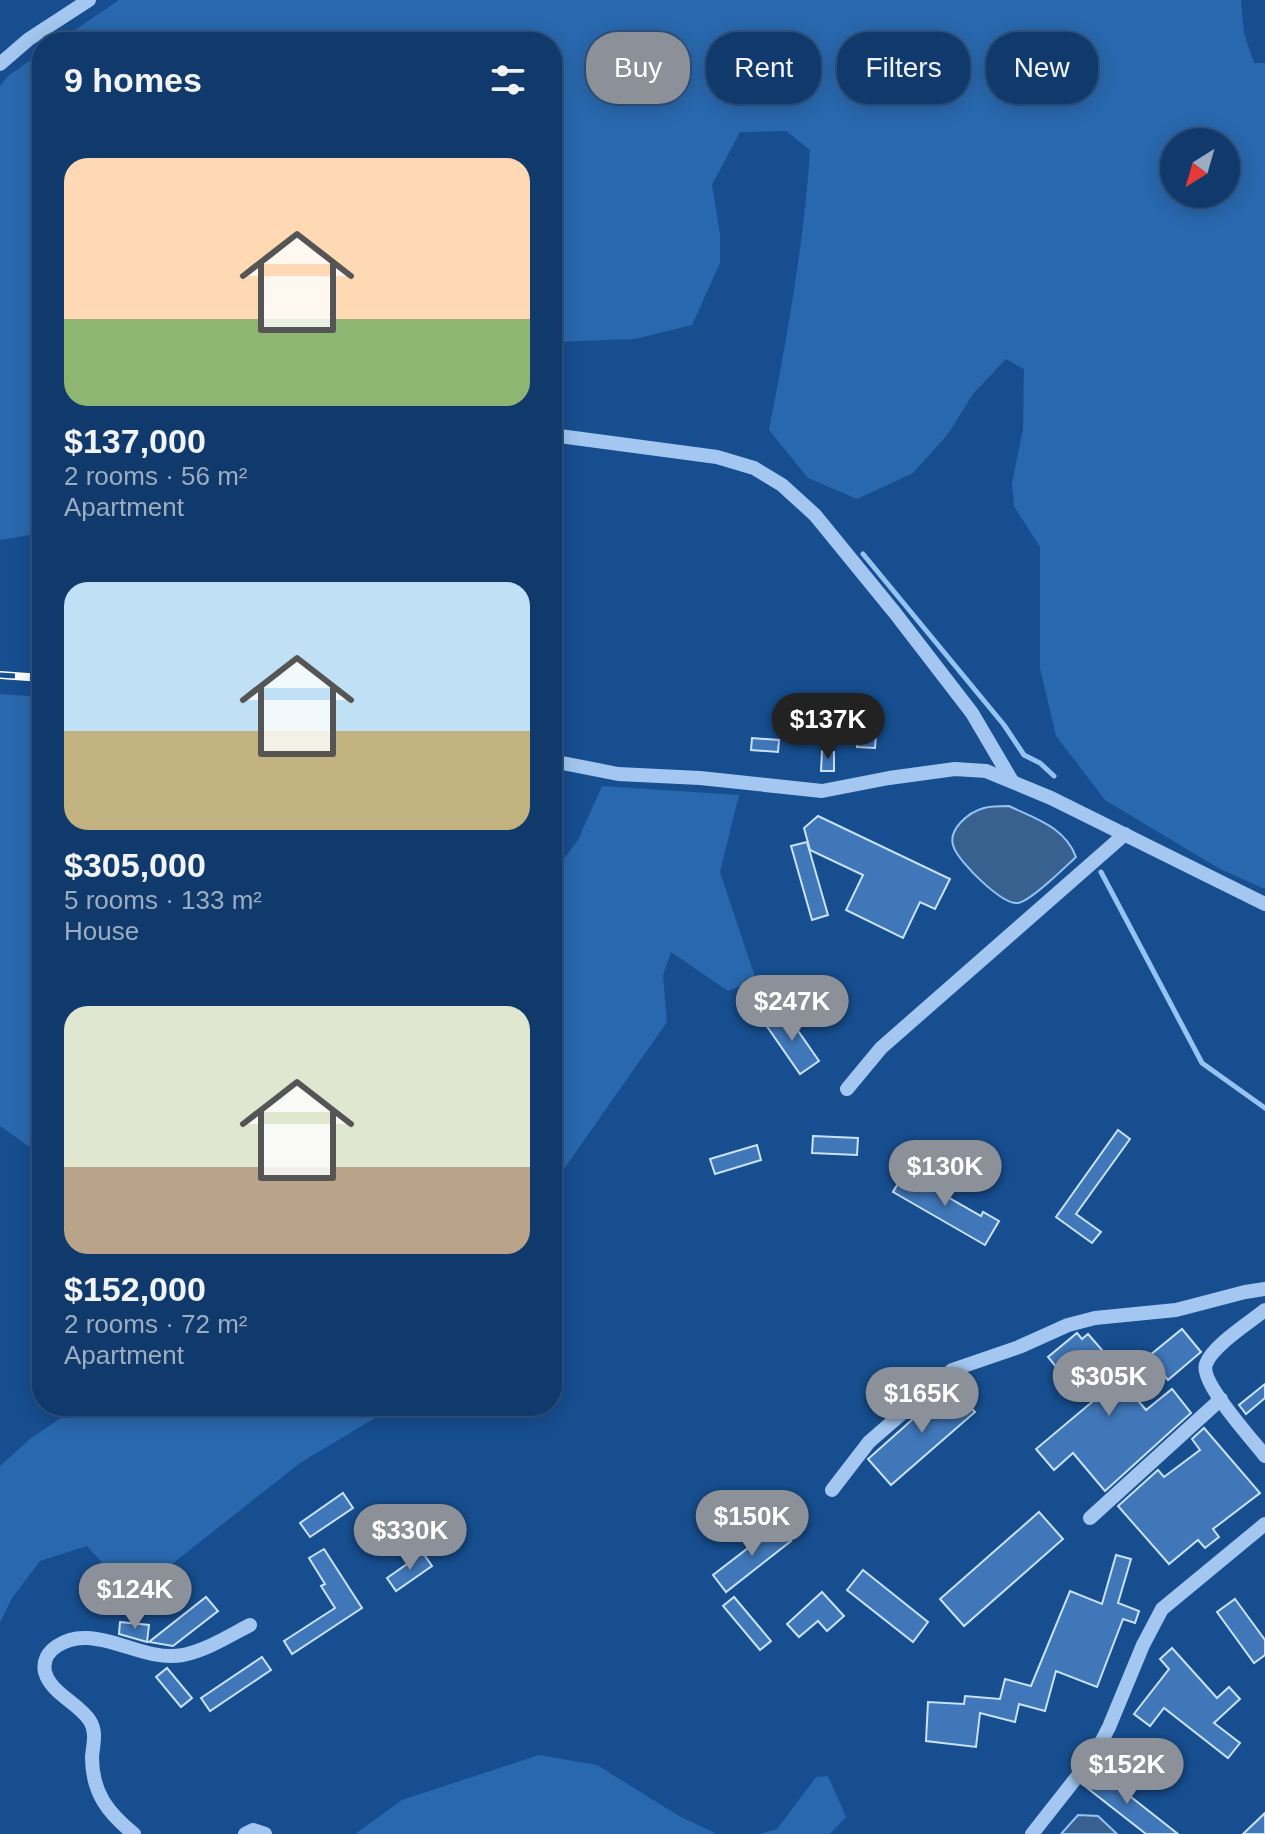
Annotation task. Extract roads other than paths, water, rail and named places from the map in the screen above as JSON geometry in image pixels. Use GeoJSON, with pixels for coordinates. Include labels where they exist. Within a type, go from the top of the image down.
{"type":"FeatureCollection","features":[{"type":"Feature","properties":{"kind":"street"},"geometry":{"type":"LineString","coordinates":[[40,32],[89,0]]}},
{"type":"Feature","properties":{"kind":"street"},"geometry":{"type":"LineString","coordinates":[[0,64],[32,37]]}},
{"type":"Feature","properties":{"kind":"street"},"geometry":{"type":"LineString","coordinates":[[562,436],[717,457],[754,468],[782,485],[815,515],[895,613],[972,713],[1012,781]]}},
{"type":"Feature","properties":{"kind":"street"},"geometry":{"type":"LineString","coordinates":[[562,763],[618,774],[700,778],[822,791],[955,769],[986,771],[1125,834],[1265,904]]}},
{"type":"Feature","properties":{"kind":"street"},"geometry":{"type":"LineString","coordinates":[[847,1089],[881,1048],[1125,834]]}},
{"type":"Feature","properties":{"kind":"street"},"geometry":{"type":"LineString","coordinates":[[832,1490],[869,1442],[952,1370],[1019,1347],[1068,1325],[1095,1318],[1176,1310],[1265,1289]]}},
{"type":"Feature","properties":{"kind":"street"},"geometry":{"type":"LineString","coordinates":[[1265,1310],[1217,1348],[1206,1362],[1205,1370],[1212,1389],[1265,1456]]}},
{"type":"Feature","properties":{"kind":"street"},"geometry":{"type":"LineString","coordinates":[[1090,1518],[1221,1399]]}},
{"type":"Feature","properties":{"kind":"street"},"geometry":{"type":"LineString","coordinates":[[1032,1834],[1095,1754],[1162,1609],[1265,1524]]}},
{"type":"Feature","properties":{"kind":"street"},"geometry":{"type":"LineString","coordinates":[[134,1834],[101,1802],[94,1783],[94,1735],[90,1720],[54,1686],[45,1673],[45,1659],[52,1650],[68,1640],[88,1638],[145,1653],[181,1655],[217,1643],[250,1625]]}},
{"type":"Feature","properties":{"kind":"street"},"geometry":{"type":"LineString","coordinates":[[245,1834],[253,1830],[265,1834]]}},
{"type":"Feature","properties":{"kind":"waterway"},"geometry":{"type":"LineString","coordinates":[[863,554],[1004,725],[1024,755],[1040,763],[1054,776]]}},
{"type":"Feature","properties":{"kind":"waterway"},"geometry":{"type":"LineString","coordinates":[[1101,872],[1202,1063],[1265,1108]]}},
{"type":"Feature","properties":{"kind":"railway"},"geometry":{"type":"LineString","coordinates":[[0,675],[32,677]]}}]}
